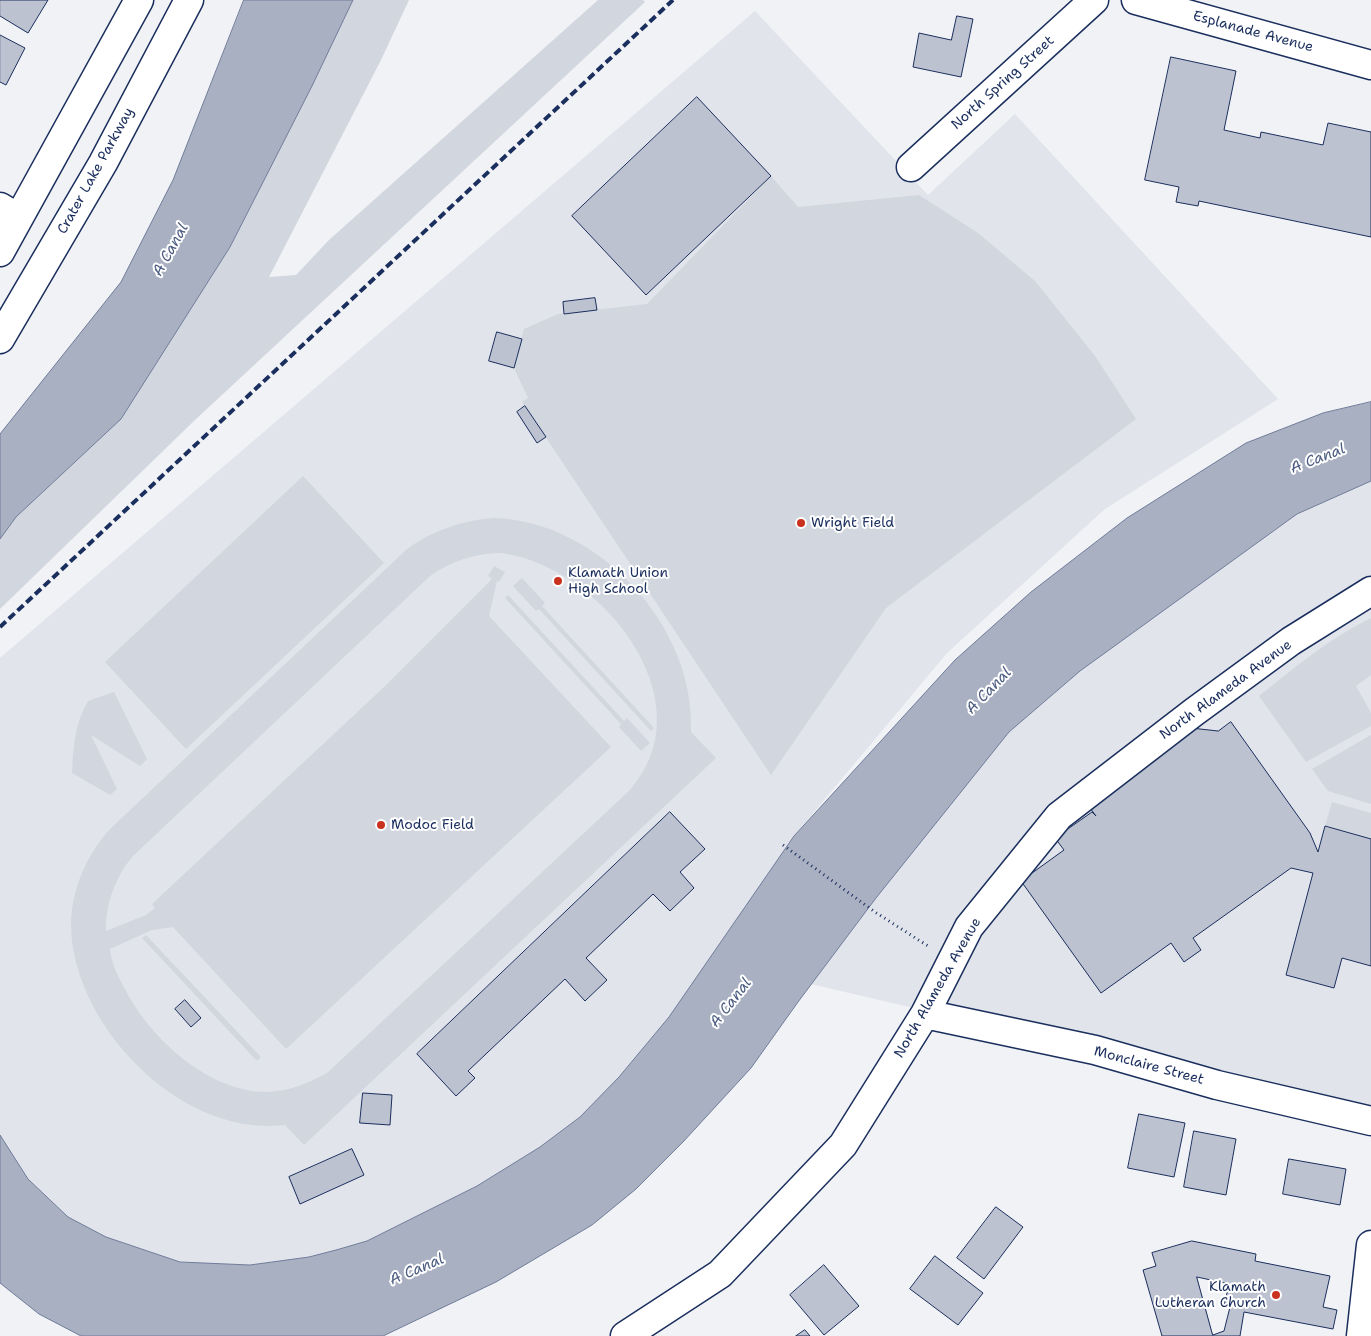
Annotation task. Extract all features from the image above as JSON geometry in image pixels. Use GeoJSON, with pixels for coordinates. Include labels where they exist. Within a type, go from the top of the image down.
{"type":"FeatureCollection","features":[{"type":"Feature","properties":{"kind":"street"},"geometry":{"type":"LineString","coordinates":[[0,252],[9,213],[139,0]]}},
{"type":"Feature","properties":{"kind":"street","name":"Crater Lake Parkway"},"geometry":{"type":"LineString","coordinates":[[0,340],[102,163],[189,0]]}},
{"type":"Feature","properties":{"kind":"street","name":"North Spring Street"},"geometry":{"type":"LineString","coordinates":[[911,167],[1094,0]]}},
{"type":"Feature","properties":{"kind":"street","name":"Esplanade Avenue"},"geometry":{"type":"LineString","coordinates":[[1136,0],[1371,65]]}},
{"type":"Feature","properties":{"kind":"street","name":"North Alameda Avenue"},"geometry":{"type":"LineString","coordinates":[[625,1336],[720,1274],[843,1145],[926,1014],[969,927],[1059,816],[1194,712],[1283,647],[1371,591]]}},
{"type":"Feature","properties":{"kind":"street","name":"Monclaire Street"},"geometry":{"type":"LineString","coordinates":[[926,1014],[1095,1050],[1217,1085],[1371,1121]]}},
{"type":"Feature","properties":{"kind":"street"},"geometry":{"type":"LineString","coordinates":[[1361,1336],[1371,1245]]}},
{"type":"Feature","properties":{"kind":"path"},"geometry":{"type":"LineString","coordinates":[[784,845],[875,912],[928,946]]}},
{"type":"Feature","properties":{"kind":"shaded area"},"geometry":{"type":"Polygon","coordinates":[[[353,0],[409,0],[381,60],[269,277],[296,275],[329,240],[598,0],[643,0],[645,2],[195,420],[0,609],[0,539],[16,517],[121,419],[230,247],[312,86],[353,0]]]}},
{"type":"Feature","properties":{"kind":"shaded area","name":"Klamath Union High School"},"geometry":{"type":"Polygon","coordinates":[[[755,11],[928,195],[1015,114],[1278,399],[1105,509],[947,653],[794,836],[669,1017],[619,1077],[580,1117],[540,1147],[477,1186],[367,1241],[309,1257],[250,1265],[180,1262],[106,1237],[68,1217],[28,1179],[0,1135],[0,658],[755,11]]]}},
{"type":"Feature","properties":{"kind":"shaded area","name":"Wright Field"},"geometry":{"type":"Polygon","coordinates":[[[771,176],[798,207],[919,195],[978,233],[1035,281],[1095,356],[1136,419],[886,608],[771,775],[522,402],[528,398],[514,368],[524,329],[558,314],[647,304],[771,176]]]}},
{"type":"Feature","properties":{"kind":"shaded area"},"geometry":{"type":"Polygon","coordinates":[[[303,476],[384,563],[186,749],[105,662],[303,476]]]}},
{"type":"Feature","properties":{"kind":"shaded area"},"geometry":{"type":"Polygon","coordinates":[[[1371,481],[1371,1115],[811,984],[876,898],[1009,732],[1080,671],[1297,514],[1371,481]]]}},
{"type":"Feature","properties":{"kind":"shaded area"},"geometry":{"type":"Polygon","coordinates":[[[494,518],[533,524],[570,538],[604,559],[634,587],[659,619],[677,655],[688,693],[691,732],[716,758],[304,1145],[285,1125],[246,1124],[208,1114],[173,1094],[140,1068],[112,1037],[91,1002],[77,964],[71,926],[74,900],[81,875],[93,851],[109,830],[406,550],[437,532],[459,524],[494,518]],[[491,553],[463,559],[446,566],[430,576],[133,856],[121,872],[113,891],[107,911],[106,931],[146,915],[155,908],[152,904],[382,689],[492,579],[488,576],[494,566],[505,572],[499,582],[497,581],[489,616],[611,747],[286,1049],[173,927],[152,930],[110,949],[118,976],[137,1009],[150,1027],[183,1059],[223,1083],[265,1092],[298,1086],[327,1073],[630,790],[651,754],[657,717],[650,678],[632,642],[605,609],[573,582],[537,563],[500,553],[491,553]]]}},
{"type":"Feature","properties":{"kind":"shaded area"},"geometry":{"type":"Polygon","coordinates":[[[522,578],[545,603],[542,606],[654,728],[651,731],[539,609],[536,611],[513,586],[522,578]]]}},
{"type":"Feature","properties":{"kind":"shaded area"},"geometry":{"type":"Polygon","coordinates":[[[508,595],[624,721],[627,718],[650,743],[641,751],[619,727],[621,724],[505,598],[508,595]]]}},
{"type":"Feature","properties":{"kind":"shaded area"},"geometry":{"type":"Polygon","coordinates":[[[1371,618],[1371,675],[1356,686],[1371,713],[1371,726],[1306,762],[1259,696],[1327,644],[1371,618]]]}},
{"type":"Feature","properties":{"kind":"shaded area"},"geometry":{"type":"Polygon","coordinates":[[[114,692],[147,759],[140,766],[91,735],[117,789],[110,795],[72,773],[75,736],[80,718],[88,701],[114,692]]]}},
{"type":"Feature","properties":{"kind":"shaded area"},"geometry":{"type":"Polygon","coordinates":[[[1371,735],[1371,804],[1328,791],[1312,769],[1371,735]]]}},
{"type":"Feature","properties":{"kind":"shaded area"},"geometry":{"type":"Polygon","coordinates":[[[1332,802],[1371,813],[1371,839],[1325,826],[1332,802]]]}},
{"type":"Feature","properties":{"kind":"shaded area"},"geometry":{"type":"Polygon","coordinates":[[[146,935],[261,1057],[257,1061],[142,938],[146,935]]]}},
{"type":"Feature","properties":{"kind":"water","name":"A Canal"},"geometry":{"type":"Polygon","coordinates":[[[244,0],[353,0],[312,86],[230,247],[121,419],[16,517],[0,539],[0,434],[121,282],[173,180],[244,0]]]}},
{"type":"Feature","properties":{"kind":"water","name":"A Canal"},"geometry":{"type":"Polygon","coordinates":[[[1371,402],[1371,481],[1297,514],[1080,671],[1009,732],[876,898],[751,1068],[683,1142],[636,1189],[592,1225],[496,1282],[383,1336],[81,1336],[39,1314],[0,1283],[0,1135],[28,1179],[68,1217],[106,1237],[180,1262],[250,1265],[309,1257],[367,1241],[477,1186],[540,1147],[580,1117],[619,1077],[669,1017],[794,836],[955,660],[1031,592],[1127,518],[1246,443],[1323,413],[1371,402]]]}},
{"type":"Feature","properties":{"kind":"building"},"geometry":{"type":"Polygon","coordinates":[[[0,0],[48,0],[28,33],[0,16],[0,0]]]}},
{"type":"Feature","properties":{"kind":"building"},"geometry":{"type":"Polygon","coordinates":[[[957,16],[973,19],[961,77],[913,67],[919,33],[951,40],[957,16]]]}},
{"type":"Feature","properties":{"kind":"building"},"geometry":{"type":"Polygon","coordinates":[[[0,35],[25,48],[6,85],[0,82],[0,35]]]}},
{"type":"Feature","properties":{"kind":"building"},"geometry":{"type":"Polygon","coordinates":[[[1171,57],[1236,71],[1224,130],[1260,138],[1261,132],[1323,145],[1328,123],[1371,132],[1371,237],[1199,201],[1198,206],[1176,202],[1179,187],[1145,180],[1171,57]]]}},
{"type":"Feature","properties":{"kind":"building"},"geometry":{"type":"Polygon","coordinates":[[[697,97],[771,176],[646,295],[572,216],[697,97]]]}},
{"type":"Feature","properties":{"kind":"building"},"geometry":{"type":"Polygon","coordinates":[[[595,298],[597,310],[564,314],[563,302],[595,298]]]}},
{"type":"Feature","properties":{"kind":"building"},"geometry":{"type":"Polygon","coordinates":[[[497,332],[522,339],[514,368],[489,361],[497,332]]]}},
{"type":"Feature","properties":{"kind":"building"},"geometry":{"type":"Polygon","coordinates":[[[525,406],[546,437],[537,443],[517,412],[525,406]]]}},
{"type":"Feature","properties":{"kind":"building"},"geometry":{"type":"Polygon","coordinates":[[[1231,722],[1310,833],[1318,852],[1325,826],[1371,839],[1371,966],[1342,958],[1334,988],[1286,975],[1313,873],[1291,868],[1193,938],[1201,950],[1184,962],[1171,943],[1101,993],[1021,881],[1064,850],[1055,838],[1092,812],[1096,816],[1087,804],[1191,728],[1218,731],[1231,722]]]}},
{"type":"Feature","properties":{"kind":"building"},"geometry":{"type":"Polygon","coordinates":[[[670,812],[705,849],[680,872],[694,888],[670,911],[653,894],[586,958],[607,980],[585,1001],[565,979],[468,1071],[475,1078],[456,1096],[417,1054],[670,812]]]}},
{"type":"Feature","properties":{"kind":"building"},"geometry":{"type":"Polygon","coordinates":[[[185,1000],[201,1018],[191,1027],[175,1009],[185,1000]]]}},
{"type":"Feature","properties":{"kind":"building"},"geometry":{"type":"Polygon","coordinates":[[[363,1093],[392,1095],[390,1125],[360,1123],[363,1093]]]}},
{"type":"Feature","properties":{"kind":"building"},"geometry":{"type":"Polygon","coordinates":[[[1139,1114],[1185,1123],[1174,1177],[1128,1168],[1139,1114]]]}},
{"type":"Feature","properties":{"kind":"building"},"geometry":{"type":"Polygon","coordinates":[[[1194,1131],[1236,1139],[1226,1195],[1184,1187],[1194,1131]]]}},
{"type":"Feature","properties":{"kind":"building"},"geometry":{"type":"Polygon","coordinates":[[[352,1149],[364,1175],[300,1204],[289,1177],[352,1149]]]}},
{"type":"Feature","properties":{"kind":"building"},"geometry":{"type":"Polygon","coordinates":[[[1289,1159],[1346,1169],[1340,1205],[1283,1194],[1289,1159]]]}},
{"type":"Feature","properties":{"kind":"building"},"geometry":{"type":"Polygon","coordinates":[[[996,1207],[1023,1227],[984,1279],[957,1258],[996,1207]]]}},
{"type":"Feature","properties":{"kind":"building","name":"Klamath Lutheran Church"},"geometry":{"type":"Polygon","coordinates":[[[1192,1241],[1256,1254],[1255,1261],[1330,1276],[1323,1307],[1337,1310],[1333,1329],[1244,1312],[1240,1336],[1162,1336],[1143,1270],[1156,1266],[1152,1253],[1192,1241]],[[1197,1277],[1213,1335],[1224,1331],[1230,1307],[1224,1306],[1229,1284],[1197,1277]]]}},
{"type":"Feature","properties":{"kind":"building"},"geometry":{"type":"Polygon","coordinates":[[[935,1256],[983,1293],[958,1325],[910,1289],[935,1256]]]}},
{"type":"Feature","properties":{"kind":"building"},"geometry":{"type":"Polygon","coordinates":[[[824,1265],[859,1306],[824,1335],[790,1295],[824,1265]]]}},
{"type":"Feature","properties":{"kind":"building"},"geometry":{"type":"Polygon","coordinates":[[[805,1330],[810,1336],[796,1336],[805,1330]]]}},
{"type":"Feature","properties":{"kind":"railway"},"geometry":{"type":"LineString","coordinates":[[0,627],[673,0]]}},
{"type":"Feature","properties":{"kind":"place","name":"Wright Field"},"geometry":{"type":"Point","coordinates":[801,523]}},
{"type":"Feature","properties":{"kind":"place","name":"Klamath Union High School"},"geometry":{"type":"Point","coordinates":[558,581]}},
{"type":"Feature","properties":{"kind":"place","name":"Modoc Field"},"geometry":{"type":"Point","coordinates":[381,825]}},
{"type":"Feature","properties":{"kind":"place","name":"Klamath Lutheran Church"},"geometry":{"type":"Point","coordinates":[1276,1295]}}]}
